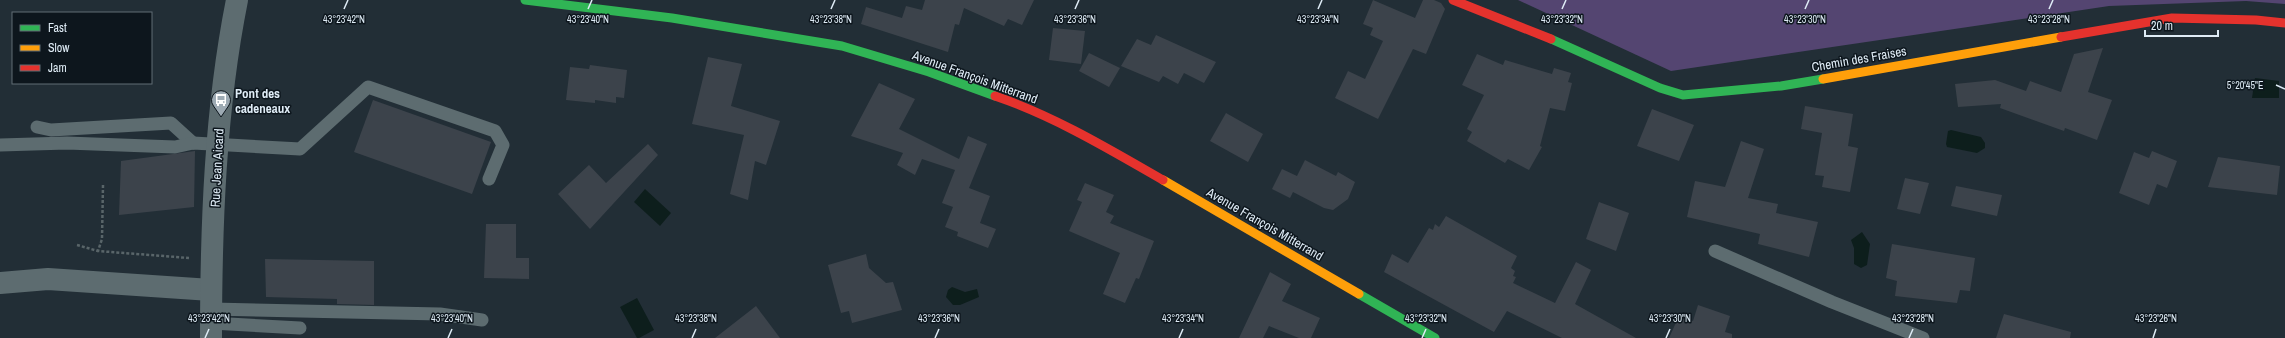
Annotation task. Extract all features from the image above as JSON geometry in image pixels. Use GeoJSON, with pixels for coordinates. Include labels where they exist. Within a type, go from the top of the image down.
{"type":"FeatureCollection","features":[{"type":"Feature","properties":{"kind":"main road","name":"Avenue François Mitterrand"},"geometry":{"type":"LineString","coordinates":[[525,0],[672,18],[842,46],[929,72],[1022,105],[1110,150],[1435,338]]}},
{"type":"Feature","properties":{"kind":"main road","name":"Chemin des Fraises"},"geometry":{"type":"LineString","coordinates":[[1453,0],[1552,39],[1660,88],[1683,95],[1780,86],[2172,18],[2256,20],[2285,23]]}},
{"type":"Feature","properties":{"kind":"street","name":"Rue Jean Aicard"},"geometry":{"type":"LineString","coordinates":[[211,315],[218,145],[228,47],[237,0]]}},
{"type":"Feature","properties":{"kind":"street"},"geometry":{"type":"LineString","coordinates":[[0,283],[48,279],[211,315]]}},
{"type":"Feature","properties":{"kind":"lane"},"geometry":{"type":"LineString","coordinates":[[0,145],[67,143],[175,147],[194,144],[300,149],[368,87],[495,131],[503,145],[489,179]]}},
{"type":"Feature","properties":{"kind":"lane"},"geometry":{"type":"LineString","coordinates":[[37,127],[51,130],[171,123],[194,144]]}},
{"type":"Feature","properties":{"kind":"lane"},"geometry":{"type":"LineString","coordinates":[[1715,251],[1825,299],[1923,338]]}},
{"type":"Feature","properties":{"kind":"lane"},"geometry":{"type":"LineString","coordinates":[[211,315],[440,314],[482,320]]}},
{"type":"Feature","properties":{"kind":"lane"},"geometry":{"type":"LineString","coordinates":[[211,315],[300,328]]}},
{"type":"Feature","properties":{"kind":"path"},"geometry":{"type":"LineString","coordinates":[[98,251],[102,239],[103,185]]}},
{"type":"Feature","properties":{"kind":"path"},"geometry":{"type":"LineString","coordinates":[[77,245],[98,251],[191,258]]}},
{"type":"Feature","properties":{"kind":"shaded area"},"geometry":{"type":"Polygon","coordinates":[[[1518,0],[2285,0],[2285,4],[2246,1],[2109,6],[1671,71],[1518,0]]]}},
{"type":"Feature","properties":{"kind":"shaded area"},"geometry":{"type":"Polygon","coordinates":[[[2255,78],[2279,81],[2279,98],[2252,98],[2255,78]]]}},
{"type":"Feature","properties":{"kind":"shaded area"},"geometry":{"type":"Polygon","coordinates":[[[1951,130],[1981,137],[1985,143],[1985,148],[1977,153],[1947,147],[1948,131],[1951,130]]]}},
{"type":"Feature","properties":{"kind":"shaded area"},"geometry":{"type":"Polygon","coordinates":[[[645,189],[671,213],[660,226],[634,202],[645,189]]]}},
{"type":"Feature","properties":{"kind":"shaded area"},"geometry":{"type":"Polygon","coordinates":[[[1862,232],[1870,244],[1867,265],[1861,268],[1854,264],[1854,248],[1851,240],[1862,232]]]}},
{"type":"Feature","properties":{"kind":"shaded area"},"geometry":{"type":"Polygon","coordinates":[[[952,287],[965,292],[977,289],[979,297],[960,305],[953,305],[946,297],[948,290],[952,287]]]}},
{"type":"Feature","properties":{"kind":"shaded area"},"geometry":{"type":"Polygon","coordinates":[[[637,298],[654,330],[639,338],[637,338],[620,307],[637,298]]]}},
{"type":"Feature","properties":{"kind":"building"},"geometry":{"type":"Polygon","coordinates":[[[925,0],[1034,0],[1022,25],[1008,19],[1004,26],[964,8],[959,25],[955,24],[948,52],[861,24],[866,7],[902,18],[906,6],[922,10],[925,0]]]}},
{"type":"Feature","properties":{"kind":"building"},"geometry":{"type":"Polygon","coordinates":[[[1373,0],[1415,18],[1423,0],[1434,0],[1441,3],[1445,9],[1426,54],[1413,49],[1378,119],[1335,98],[1348,71],[1365,79],[1383,41],[1370,35],[1373,28],[1363,24],[1373,0]]]}},
{"type":"Feature","properties":{"kind":"building"},"geometry":{"type":"Polygon","coordinates":[[[1053,28],[1085,31],[1081,64],[1049,60],[1053,28]]]}},
{"type":"Feature","properties":{"kind":"building"},"geometry":{"type":"Polygon","coordinates":[[[1156,35],[1216,62],[1204,83],[1184,73],[1178,84],[1163,76],[1159,82],[1121,66],[1137,39],[1151,45],[1156,35]]]}},
{"type":"Feature","properties":{"kind":"building"},"geometry":{"type":"Polygon","coordinates":[[[2103,48],[2088,92],[2112,100],[2097,140],[2065,128],[2064,131],[2000,108],[2001,104],[1958,107],[1955,84],[1995,80],[2026,91],[2030,81],[2061,92],[2074,54],[2103,48]]]}},
{"type":"Feature","properties":{"kind":"building"},"geometry":{"type":"Polygon","coordinates":[[[1089,53],[1120,68],[1109,87],[1079,71],[1089,53]]]}},
{"type":"Feature","properties":{"kind":"building"},"geometry":{"type":"Polygon","coordinates":[[[1477,54],[1503,65],[1505,60],[1552,74],[1554,68],[1571,73],[1568,82],[1572,83],[1565,111],[1550,108],[1540,146],[1542,147],[1529,170],[1508,159],[1505,163],[1467,141],[1472,132],[1467,129],[1484,95],[1462,85],[1477,54]]]}},
{"type":"Feature","properties":{"kind":"building"},"geometry":{"type":"Polygon","coordinates":[[[708,57],[742,64],[731,106],[780,121],[766,165],[755,161],[748,200],[730,194],[744,135],[692,124],[708,57]]]}},
{"type":"Feature","properties":{"kind":"building"},"geometry":{"type":"Polygon","coordinates":[[[590,65],[627,70],[624,98],[616,97],[616,103],[595,100],[595,103],[566,100],[570,67],[589,69],[590,65]]]}},
{"type":"Feature","properties":{"kind":"building"},"geometry":{"type":"Polygon","coordinates":[[[879,83],[915,99],[899,129],[959,159],[968,136],[987,144],[969,188],[990,196],[980,223],[996,229],[988,248],[957,236],[958,232],[945,227],[953,207],[942,203],[955,170],[922,159],[915,175],[897,165],[903,153],[851,136],[879,83]]]}},
{"type":"Feature","properties":{"kind":"building"},"geometry":{"type":"Polygon","coordinates":[[[373,100],[491,142],[472,194],[354,152],[373,100]]]}},
{"type":"Feature","properties":{"kind":"building"},"geometry":{"type":"Polygon","coordinates":[[[1805,106],[1853,114],[1848,146],[1858,148],[1850,192],[1822,187],[1824,176],[1815,175],[1822,133],[1801,129],[1805,106]]]}},
{"type":"Feature","properties":{"kind":"building"},"geometry":{"type":"Polygon","coordinates":[[[1652,109],[1694,125],[1679,161],[1637,146],[1652,109]]]}},
{"type":"Feature","properties":{"kind":"building"},"geometry":{"type":"Polygon","coordinates":[[[1226,113],[1263,134],[1248,162],[1210,141],[1226,113]]]}},
{"type":"Feature","properties":{"kind":"building"},"geometry":{"type":"Polygon","coordinates":[[[1741,141],[1764,149],[1748,198],[1778,204],[1776,213],[1818,222],[1809,257],[1758,244],[1760,234],[1687,217],[1695,181],[1725,187],[1741,141]]]}},
{"type":"Feature","properties":{"kind":"building"},"geometry":{"type":"Polygon","coordinates":[[[648,144],[658,155],[590,229],[558,194],[589,165],[606,183],[648,144]]]}},
{"type":"Feature","properties":{"kind":"building"},"geometry":{"type":"Polygon","coordinates":[[[195,151],[194,207],[119,215],[121,161],[195,151]]]}},
{"type":"Feature","properties":{"kind":"building"},"geometry":{"type":"Polygon","coordinates":[[[2152,151],[2177,161],[2167,188],[2157,184],[2149,205],[2119,193],[2134,152],[2149,158],[2152,151]]]}},
{"type":"Feature","properties":{"kind":"building"},"geometry":{"type":"Polygon","coordinates":[[[2218,157],[2280,166],[2277,195],[2208,187],[2218,157]]]}},
{"type":"Feature","properties":{"kind":"building"},"geometry":{"type":"Polygon","coordinates":[[[1305,160],[1336,176],[1338,172],[1355,182],[1348,199],[1333,210],[1324,208],[1293,192],[1290,198],[1272,189],[1282,169],[1297,176],[1305,160]]]}},
{"type":"Feature","properties":{"kind":"building"},"geometry":{"type":"Polygon","coordinates":[[[1905,178],[1929,183],[1920,214],[1897,209],[1905,178]]]}},
{"type":"Feature","properties":{"kind":"building"},"geometry":{"type":"Polygon","coordinates":[[[1085,183],[1114,195],[1106,212],[1114,216],[1110,223],[1154,241],[1139,279],[1136,278],[1125,303],[1103,294],[1120,253],[1069,231],[1082,202],[1077,200],[1085,183]]]}},
{"type":"Feature","properties":{"kind":"building"},"geometry":{"type":"Polygon","coordinates":[[[1956,186],[2002,195],[1997,216],[1951,206],[1956,186]]]}},
{"type":"Feature","properties":{"kind":"building"},"geometry":{"type":"Polygon","coordinates":[[[1599,202],[1629,213],[1616,251],[1586,239],[1599,202]]]}},
{"type":"Feature","properties":{"kind":"building"},"geometry":{"type":"Polygon","coordinates":[[[1446,216],[1517,256],[1511,268],[1515,271],[1513,276],[1516,277],[1513,283],[1555,303],[1576,262],[1591,270],[1575,304],[1636,338],[1562,338],[1507,311],[1494,332],[1384,272],[1392,254],[1408,263],[1429,228],[1433,230],[1435,224],[1439,227],[1446,216]]]}},
{"type":"Feature","properties":{"kind":"building"},"geometry":{"type":"Polygon","coordinates":[[[486,224],[516,224],[516,258],[529,258],[529,279],[484,278],[486,224]]]}},
{"type":"Feature","properties":{"kind":"building"},"geometry":{"type":"Polygon","coordinates":[[[1892,244],[1975,258],[1970,291],[1960,290],[1957,303],[1895,296],[1897,281],[1886,278],[1892,244]]]}},
{"type":"Feature","properties":{"kind":"building"},"geometry":{"type":"Polygon","coordinates":[[[866,254],[869,268],[886,283],[893,282],[902,310],[852,323],[849,311],[841,313],[828,265],[866,254]]]}},
{"type":"Feature","properties":{"kind":"building"},"geometry":{"type":"Polygon","coordinates":[[[265,259],[374,261],[374,305],[337,304],[337,299],[266,297],[265,259]]]}},
{"type":"Feature","properties":{"kind":"building"},"geometry":{"type":"Polygon","coordinates":[[[1270,272],[1291,284],[1282,301],[1320,318],[1311,338],[1299,338],[1269,326],[1263,338],[1239,338],[1270,272]]]}},
{"type":"Feature","properties":{"kind":"building"},"geometry":{"type":"Polygon","coordinates":[[[1698,305],[1730,316],[1725,332],[1732,334],[1732,338],[1669,338],[1679,316],[1693,321],[1698,305]]]}},
{"type":"Feature","properties":{"kind":"building"},"geometry":{"type":"Polygon","coordinates":[[[756,306],[780,338],[715,338],[756,306]]]}},
{"type":"Feature","properties":{"kind":"building"},"geometry":{"type":"Polygon","coordinates":[[[2004,314],[2071,332],[2070,338],[1996,338],[2004,314]]]}},
{"type":"Feature","properties":{"kind":"traffic: fast"},"geometry":{"type":"LineString","coordinates":[[525,0],[672,18],[842,46],[929,72],[995,96]]}},
{"type":"Feature","properties":{"kind":"traffic: fast"},"geometry":{"type":"LineString","coordinates":[[1551,39],[1660,88],[1683,95],[1781,86],[1823,79]]}},
{"type":"Feature","properties":{"kind":"traffic: fast"},"geometry":{"type":"LineString","coordinates":[[1359,294],[1435,338]]}},
{"type":"Feature","properties":{"kind":"traffic: slow"},"geometry":{"type":"LineString","coordinates":[[1823,79],[2061,37]]}},
{"type":"Feature","properties":{"kind":"traffic: slow"},"geometry":{"type":"LineString","coordinates":[[1163,180],[1359,294]]}},
{"type":"Feature","properties":{"kind":"traffic: jam"},"geometry":{"type":"LineString","coordinates":[[1453,0],[1551,39]]}},
{"type":"Feature","properties":{"kind":"traffic: jam"},"geometry":{"type":"LineString","coordinates":[[2061,37],[2172,18],[2256,20],[2285,23]]}},
{"type":"Feature","properties":{"kind":"traffic: jam"},"geometry":{"type":"LineString","coordinates":[[995,96],[1060,123],[1163,180]]}},
{"type":"Feature","properties":{"kind":"place","name":"Pont des cadeneaux"},"geometry":{"type":"Point","coordinates":[221,117]}}]}
